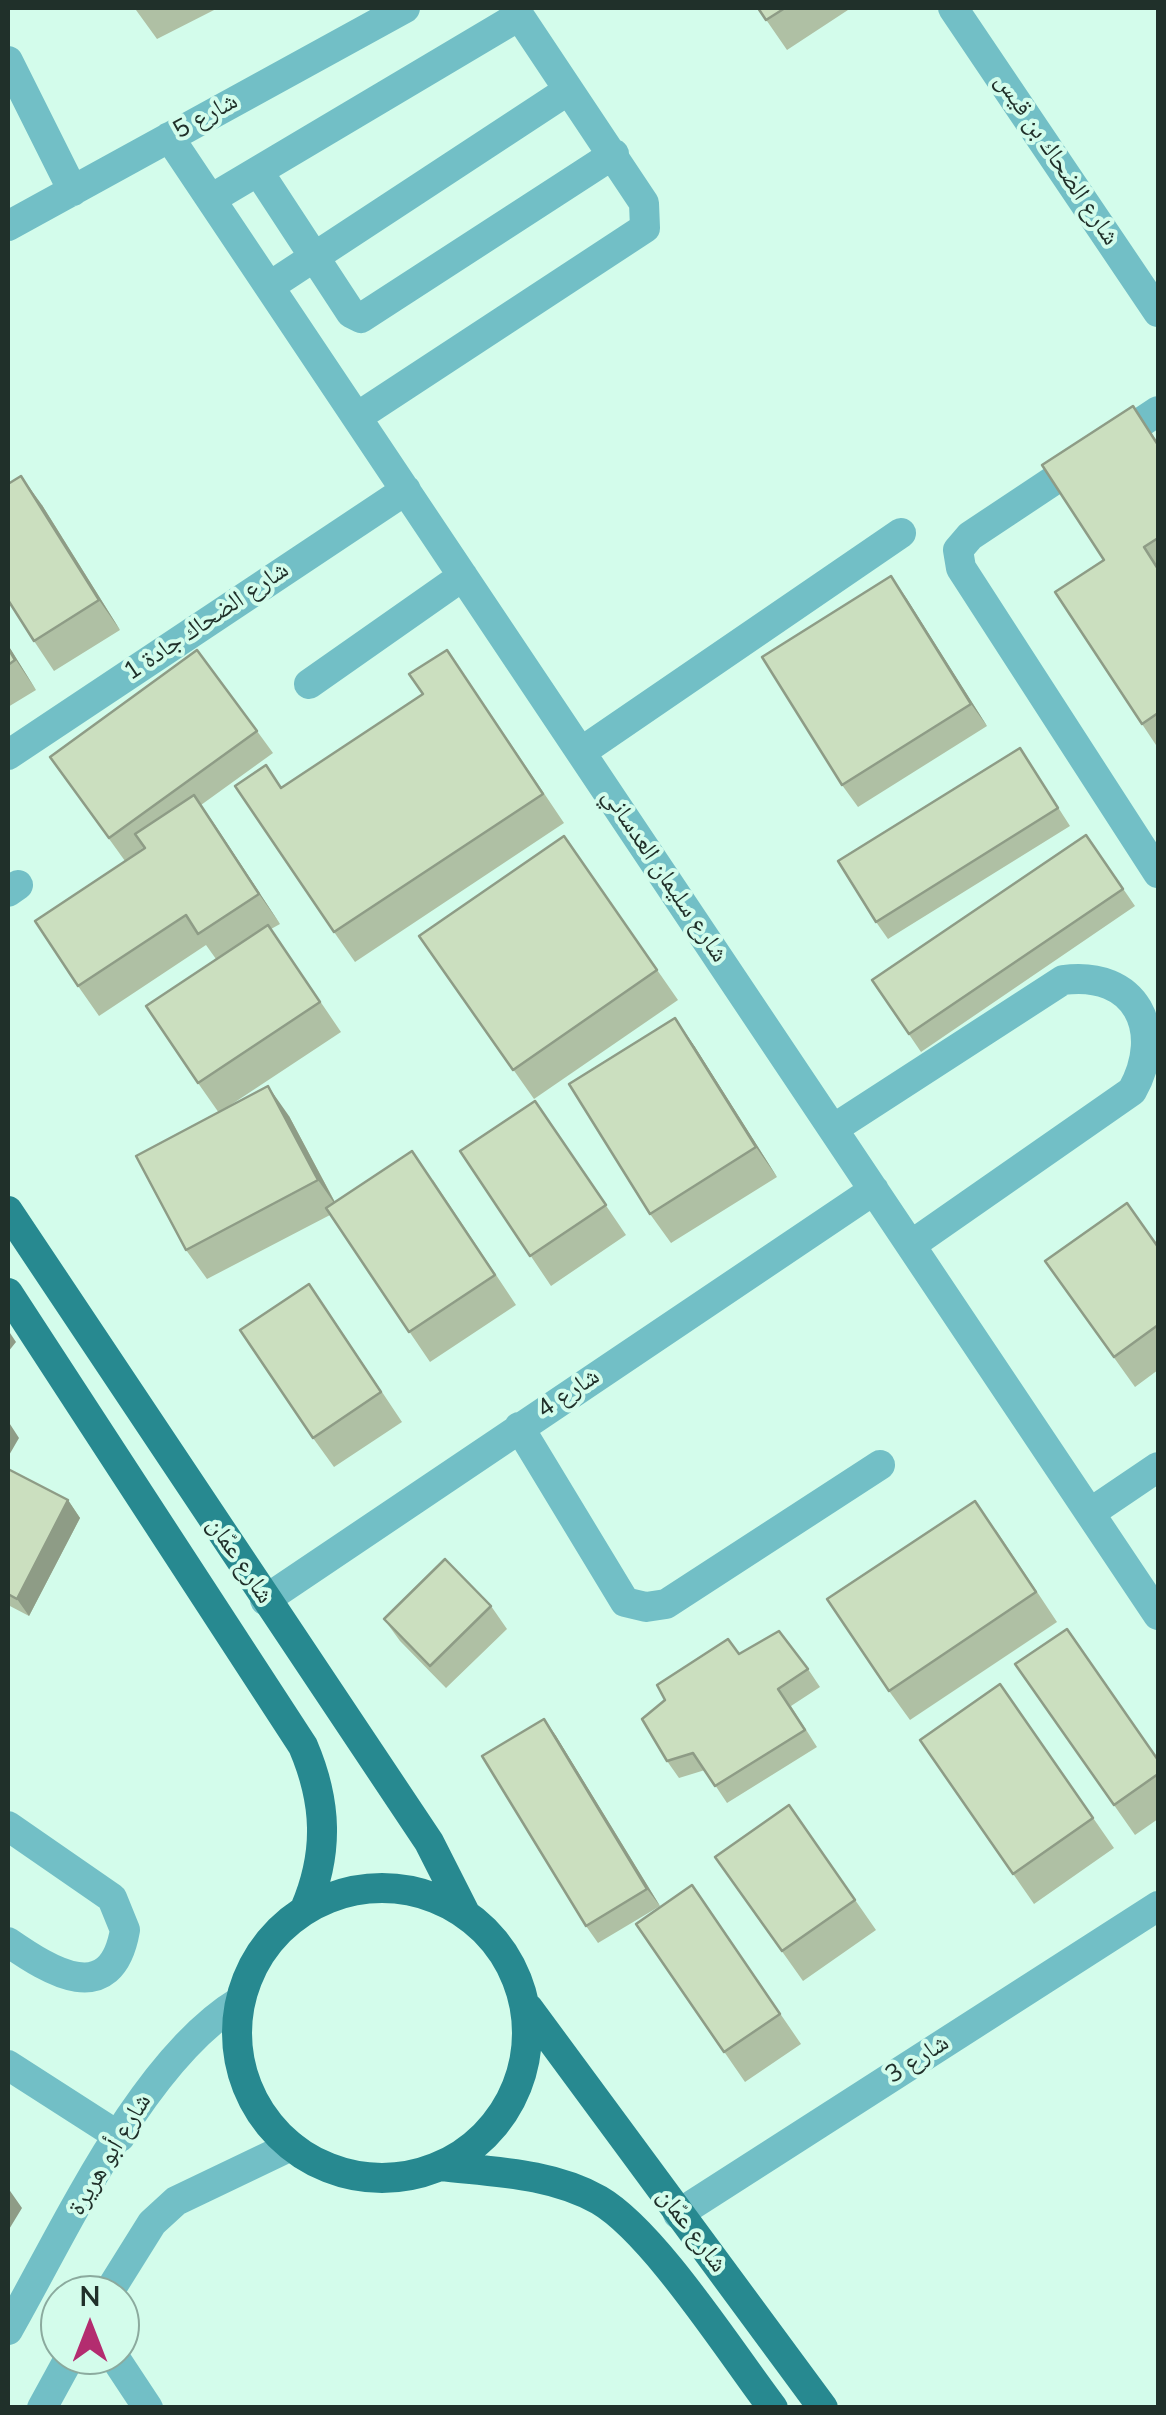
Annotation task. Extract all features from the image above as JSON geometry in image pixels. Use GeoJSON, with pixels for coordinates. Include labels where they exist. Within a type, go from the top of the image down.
{"type":"FeatureCollection","features":[{"type":"Feature","properties":{"kind":"main road","name":"شارع عمّان"},"geometry":{"type":"LineString","coordinates":[[8,1211],[429,1842],[465,1913]]}},
{"type":"Feature","properties":{"kind":"main road","name":"شارع عمّان"},"geometry":{"type":"LineString","coordinates":[[8,1293],[303,1746],[314,1772],[324,1828],[316,1883],[305,1909]]}},
{"type":"Feature","properties":{"kind":"main road"},"geometry":{"type":"LineString","coordinates":[[369,1888],[403,1889],[435,1897],[465,1913],[494,1938],[514,1970],[526,2006],[524,2070],[512,2100],[493,2128],[470,2150],[441,2166],[379,2178],[318,2164],[291,2146],[251,2096],[240,2066],[236,2034],[240,2001],[263,1948],[305,1909],[336,1895],[369,1888]]}},
{"type":"Feature","properties":{"kind":"main road","name":"شارع عمّان"},"geometry":{"type":"LineString","coordinates":[[526,2006],[823,2408]]}},
{"type":"Feature","properties":{"kind":"main road","name":"شارع عمّان"},"geometry":{"type":"LineString","coordinates":[[441,2166],[538,2176],[598,2200],[636,2229],[773,2408]]}},
{"type":"Feature","properties":{"kind":"street","name":"شارع 5"},"geometry":{"type":"LineString","coordinates":[[8,226],[405,8]]}},
{"type":"Feature","properties":{"kind":"street","name":"شارع الضحاك بن قيس"},"geometry":{"type":"LineString","coordinates":[[955,8],[1158,312]]}},
{"type":"Feature","properties":{"kind":"street"},"geometry":{"type":"LineString","coordinates":[[211,199],[517,12],[567,91],[614,154],[644,203],[644,228],[357,417]]}},
{"type":"Feature","properties":{"kind":"street"},"geometry":{"type":"LineString","coordinates":[[8,61],[73,192]]}},
{"type":"Feature","properties":{"kind":"street"},"geometry":{"type":"LineString","coordinates":[[270,286],[567,91]]}},
{"type":"Feature","properties":{"kind":"street","name":"شارع سليمان العدساني"},"geometry":{"type":"LineString","coordinates":[[170,136],[1158,1616]]}},
{"type":"Feature","properties":{"kind":"street"},"geometry":{"type":"LineString","coordinates":[[258,171],[351,313],[361,318],[614,154]]}},
{"type":"Feature","properties":{"kind":"street"},"geometry":{"type":"LineString","coordinates":[[1158,410],[970,536],[958,550],[961,568],[1158,873]]}},
{"type":"Feature","properties":{"kind":"street","name":"شارع الضحاك جادة 1"},"geometry":{"type":"LineString","coordinates":[[8,755],[406,490]]}},
{"type":"Feature","properties":{"kind":"street"},"geometry":{"type":"LineString","coordinates":[[581,752],[901,533]]}},
{"type":"Feature","properties":{"kind":"street"},"geometry":{"type":"LineString","coordinates":[[309,684],[463,576]]}},
{"type":"Feature","properties":{"kind":"street"},"geometry":{"type":"LineString","coordinates":[[833,1128],[1064,980],[1086,977],[1107,982],[1127,992],[1142,1009],[1150,1029],[1151,1052],[1145,1072],[1132,1091],[911,1245]]}},
{"type":"Feature","properties":{"kind":"street","name":"شارع 4"},"geometry":{"type":"LineString","coordinates":[[265,1600],[874,1190]]}},
{"type":"Feature","properties":{"kind":"street"},"geometry":{"type":"LineString","coordinates":[[519,1427],[625,1602],[646,1607],[666,1604],[880,1465]]}},
{"type":"Feature","properties":{"kind":"street"},"geometry":{"type":"LineString","coordinates":[[1090,1513],[1158,1467]]}},
{"type":"Feature","properties":{"kind":"street"},"geometry":{"type":"LineString","coordinates":[[8,1826],[112,1898],[125,1930],[113,1962],[82,1978],[48,1970],[8,1942]]}},
{"type":"Feature","properties":{"kind":"street","name":"شارع 3"},"geometry":{"type":"LineString","coordinates":[[678,2214],[1158,1906]]}},
{"type":"Feature","properties":{"kind":"street","name":"شارع أبو هريرة"},"geometry":{"type":"LineString","coordinates":[[8,2330],[120,2136],[179,2050],[209,2020],[240,2001]]}},
{"type":"Feature","properties":{"kind":"street"},"geometry":{"type":"LineString","coordinates":[[8,2065],[120,2136]]}},
{"type":"Feature","properties":{"kind":"street"},"geometry":{"type":"LineString","coordinates":[[119,2275],[152,2223],[176,2201],[291,2146]]}},
{"type":"Feature","properties":{"kind":"street"},"geometry":{"type":"LineString","coordinates":[[42,2408],[60,2375]]}},
{"type":"Feature","properties":{"kind":"street"},"geometry":{"type":"LineString","coordinates":[[123,2375],[136,2402]]}},
{"type":"Feature","properties":{"kind":"building"},"geometry":{"type":"Polygon","coordinates":[[[758,8],[785,8],[766,20],[758,8]]]}},
{"type":"Feature","properties":{"kind":"building"},"geometry":{"type":"Polygon","coordinates":[[[1133,406],[1158,445],[1158,538],[1144,547],[1158,569],[1158,713],[1142,724],[1055,592],[1104,560],[1042,465],[1133,406]]]}},
{"type":"Feature","properties":{"kind":"building"},"geometry":{"type":"Polygon","coordinates":[[[21,476],[99,600],[34,641],[8,600],[8,484],[21,476]]]}},
{"type":"Feature","properties":{"kind":"building"},"geometry":{"type":"Polygon","coordinates":[[[891,576],[971,704],[842,785],[762,657],[891,576]]]}},
{"type":"Feature","properties":{"kind":"building"},"geometry":{"type":"Polygon","coordinates":[[[197,650],[257,731],[109,838],[50,757],[197,650]]]}},
{"type":"Feature","properties":{"kind":"building"},"geometry":{"type":"Polygon","coordinates":[[[447,650],[543,794],[334,932],[235,786],[266,765],[281,788],[423,694],[409,674],[447,650]]]}},
{"type":"Feature","properties":{"kind":"building"},"geometry":{"type":"Polygon","coordinates":[[[1020,748],[1058,808],[876,922],[838,861],[1020,748]]]}},
{"type":"Feature","properties":{"kind":"building"},"geometry":{"type":"Polygon","coordinates":[[[194,795],[259,894],[198,934],[186,915],[78,986],[35,921],[145,848],[135,834],[194,795]]]}},
{"type":"Feature","properties":{"kind":"building"},"geometry":{"type":"Polygon","coordinates":[[[1086,835],[1123,889],[909,1034],[872,980],[1086,835]]]}},
{"type":"Feature","properties":{"kind":"building"},"geometry":{"type":"Polygon","coordinates":[[[564,836],[657,970],[513,1070],[419,936],[564,836]]]}},
{"type":"Feature","properties":{"kind":"building"},"geometry":{"type":"Polygon","coordinates":[[[268,925],[320,1002],[198,1083],[146,1006],[268,925]]]}},
{"type":"Feature","properties":{"kind":"building"},"geometry":{"type":"Polygon","coordinates":[[[675,1018],[756,1147],[650,1214],[569,1084],[675,1018]]]}},
{"type":"Feature","properties":{"kind":"building"},"geometry":{"type":"Polygon","coordinates":[[[268,1086],[318,1180],[186,1250],[136,1156],[268,1086]]]}},
{"type":"Feature","properties":{"kind":"building"},"geometry":{"type":"Polygon","coordinates":[[[535,1101],[606,1205],[530,1256],[460,1151],[535,1101]]]}},
{"type":"Feature","properties":{"kind":"building"},"geometry":{"type":"Polygon","coordinates":[[[412,1151],[495,1275],[409,1332],[326,1208],[412,1151]]]}},
{"type":"Feature","properties":{"kind":"building"},"geometry":{"type":"Polygon","coordinates":[[[1127,1203],[1158,1247],[1158,1325],[1114,1357],[1045,1261],[1127,1203]]]}},
{"type":"Feature","properties":{"kind":"building"},"geometry":{"type":"Polygon","coordinates":[[[309,1284],[381,1392],[313,1438],[240,1330],[309,1284]]]}},
{"type":"Feature","properties":{"kind":"building"},"geometry":{"type":"Polygon","coordinates":[[[8,1469],[68,1500],[17,1599],[8,1594],[8,1469]]]}},
{"type":"Feature","properties":{"kind":"building"},"geometry":{"type":"Polygon","coordinates":[[[975,1501],[1036,1592],[889,1691],[827,1599],[975,1501]]]}},
{"type":"Feature","properties":{"kind":"building"},"geometry":{"type":"Polygon","coordinates":[[[445,1559],[491,1606],[430,1666],[384,1619],[445,1559]]]}},
{"type":"Feature","properties":{"kind":"building"},"geometry":{"type":"Polygon","coordinates":[[[1067,1629],[1158,1760],[1158,1774],[1114,1805],[1015,1664],[1067,1629]]]}},
{"type":"Feature","properties":{"kind":"building"},"geometry":{"type":"Polygon","coordinates":[[[779,1631],[808,1669],[778,1689],[805,1730],[715,1786],[693,1753],[667,1761],[642,1719],[665,1700],[657,1685],[728,1639],[739,1654],[779,1631]]]}},
{"type":"Feature","properties":{"kind":"building"},"geometry":{"type":"Polygon","coordinates":[[[1000,1684],[1093,1818],[1013,1874],[920,1740],[1000,1684]]]}},
{"type":"Feature","properties":{"kind":"building"},"geometry":{"type":"Polygon","coordinates":[[[544,1719],[647,1889],[586,1926],[482,1756],[544,1719]]]}},
{"type":"Feature","properties":{"kind":"building"},"geometry":{"type":"Polygon","coordinates":[[[789,1805],[855,1900],[782,1951],[715,1857],[789,1805]]]}},
{"type":"Feature","properties":{"kind":"building"},"geometry":{"type":"Polygon","coordinates":[[[692,1885],[780,2014],[724,2052],[636,1924],[692,1885]]]}}]}
